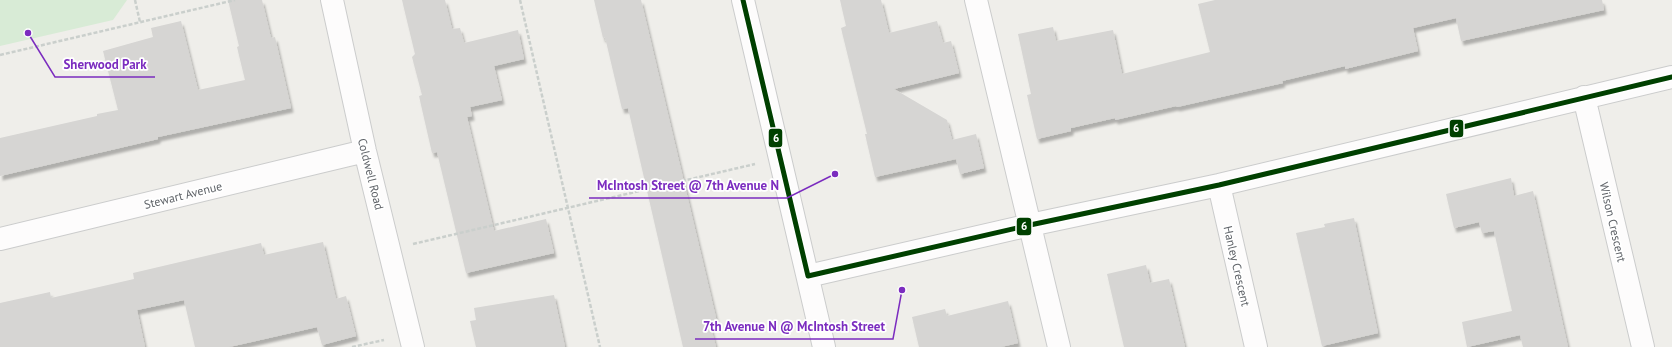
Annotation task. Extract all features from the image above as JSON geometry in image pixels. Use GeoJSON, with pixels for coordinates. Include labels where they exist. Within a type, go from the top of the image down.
{"type":"FeatureCollection","features":[{"type":"Feature","properties":{"kind":"street","name":"Coldwell Road"},"geometry":{"type":"LineString","coordinates":[[332,0],[366,151],[412,340]]}},
{"type":"Feature","properties":{"kind":"street"},"geometry":{"type":"LineString","coordinates":[[743,0],[824,347]]}},
{"type":"Feature","properties":{"kind":"street"},"geometry":{"type":"LineString","coordinates":[[976,0],[1059,347]]}},
{"type":"Feature","properties":{"kind":"street"},"geometry":{"type":"LineString","coordinates":[[808,276],[1030,225],[1219,185],[1672,77]]}},
{"type":"Feature","properties":{"kind":"street","name":"Wilson Crescent"},"geometry":{"type":"LineString","coordinates":[[1584,97],[1643,347]]}},
{"type":"Feature","properties":{"kind":"street","name":"Stewart Avenue"},"geometry":{"type":"LineString","coordinates":[[0,239],[366,151]]}},
{"type":"Feature","properties":{"kind":"street","name":"Hanley Crescent"},"geometry":{"type":"LineString","coordinates":[[1219,185],[1256,347]]}},
{"type":"Feature","properties":{"kind":"path"},"geometry":{"type":"LineString","coordinates":[[135,0],[140,22]]}},
{"type":"Feature","properties":{"kind":"path"},"geometry":{"type":"LineString","coordinates":[[0,55],[234,0]]}},
{"type":"Feature","properties":{"kind":"path"},"geometry":{"type":"LineString","coordinates":[[520,0],[600,347]]}},
{"type":"Feature","properties":{"kind":"path"},"geometry":{"type":"LineString","coordinates":[[390,249],[781,158]]}},
{"type":"Feature","properties":{"kind":"path"},"geometry":{"type":"LineString","coordinates":[[352,347],[412,340]]}},
{"type":"Feature","properties":{"kind":"green space"},"geometry":{"type":"Polygon","coordinates":[[[0,0],[127,0],[113,20],[0,46],[0,0]]]}},
{"type":"Feature","properties":{"kind":"building"},"geometry":{"type":"Polygon","coordinates":[[[228,0],[262,0],[271,38],[275,37],[291,108],[158,137],[158,139],[0,176],[0,138],[118,110],[103,51],[153,37],[151,28],[181,21],[198,90],[245,80],[228,0]]]}},
{"type":"Feature","properties":{"kind":"building"},"geometry":{"type":"Polygon","coordinates":[[[402,0],[445,0],[452,29],[460,28],[464,43],[518,30],[524,59],[494,66],[502,100],[470,107],[472,116],[467,117],[494,231],[546,219],[554,253],[466,273],[437,152],[432,153],[419,96],[422,95],[412,57],[415,54],[402,0]]]}},
{"type":"Feature","properties":{"kind":"building"},"geometry":{"type":"Polygon","coordinates":[[[594,0],[641,0],[717,322],[710,324],[716,347],[683,347],[628,108],[622,109],[605,37],[603,38],[594,0]]]}},
{"type":"Feature","properties":{"kind":"building"},"geometry":{"type":"Polygon","coordinates":[[[840,0],[881,0],[889,33],[937,21],[943,43],[951,41],[959,73],[894,89],[947,120],[952,140],[976,134],[984,168],[960,174],[956,159],[875,177],[865,134],[867,134],[841,28],[846,26],[840,0]]]}},
{"type":"Feature","properties":{"kind":"building"},"geometry":{"type":"Polygon","coordinates":[[[1215,0],[1602,0],[1604,10],[1461,41],[1456,18],[1413,28],[1418,51],[1345,69],[1345,66],[1282,81],[1283,83],[1177,107],[1115,120],[1115,118],[1071,128],[1071,131],[1037,139],[1027,95],[1031,94],[1018,34],[1053,27],[1056,41],[1113,30],[1122,74],[1210,52],[1198,4],[1215,0]]]}},
{"type":"Feature","properties":{"kind":"building"},"geometry":{"type":"Polygon","coordinates":[[[1511,178],[1514,196],[1533,191],[1568,347],[1523,347],[1520,335],[1467,347],[1462,322],[1512,311],[1494,231],[1482,233],[1479,222],[1454,228],[1446,194],[1511,178]]]}},
{"type":"Feature","properties":{"kind":"building"},"geometry":{"type":"Polygon","coordinates":[[[1354,218],[1378,333],[1322,346],[1296,233],[1325,227],[1324,224],[1354,218]]]}},
{"type":"Feature","properties":{"kind":"building"},"geometry":{"type":"Polygon","coordinates":[[[323,242],[336,299],[346,296],[356,336],[322,345],[317,327],[229,347],[195,347],[184,300],[137,310],[145,347],[0,347],[0,303],[50,292],[51,298],[134,279],[133,273],[261,243],[264,255],[323,242]]]}},
{"type":"Feature","properties":{"kind":"building"},"geometry":{"type":"Polygon","coordinates":[[[1146,265],[1150,283],[1169,279],[1185,347],[1124,347],[1107,274],[1146,265]]]}},
{"type":"Feature","properties":{"kind":"building"},"geometry":{"type":"Polygon","coordinates":[[[554,295],[565,347],[476,347],[470,321],[476,320],[474,308],[554,295]]]}},
{"type":"Feature","properties":{"kind":"building"},"geometry":{"type":"Polygon","coordinates":[[[1008,301],[1018,343],[1001,347],[919,347],[912,317],[945,309],[947,316],[1008,301]]]}},
{"type":"Feature","properties":{"kind":"transit line","name":"6"},"geometry":{"type":"LineString","coordinates":[[743,0],[808,276]]}},
{"type":"Feature","properties":{"kind":"transit line","name":"6"},"geometry":{"type":"LineString","coordinates":[[808,276],[1030,225],[1219,185],[1672,77]]}},
{"type":"Feature","properties":{"kind":"place","name":"Sherwood Park"},"geometry":{"type":"Point","coordinates":[28,33]}},
{"type":"Feature","properties":{"kind":"place","name":"McIntosh Street @ 7th Avenue N"},"geometry":{"type":"Point","coordinates":[835,174]}},
{"type":"Feature","properties":{"kind":"place","name":"7th Avenue N @ McIntosh Street"},"geometry":{"type":"Point","coordinates":[902,290]}}]}
